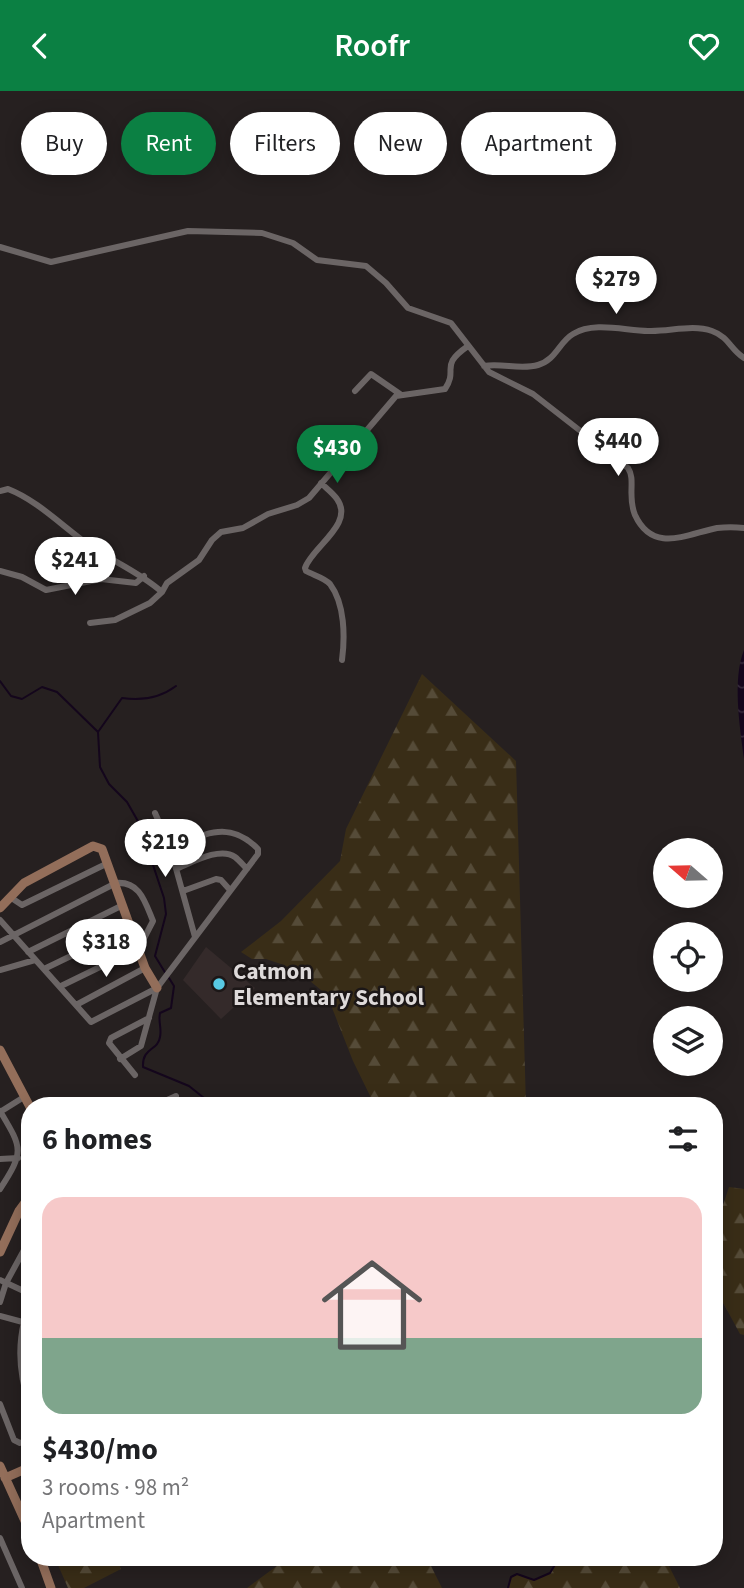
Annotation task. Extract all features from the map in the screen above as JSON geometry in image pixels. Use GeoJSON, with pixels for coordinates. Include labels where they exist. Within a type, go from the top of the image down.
{"type":"FeatureCollection","features":[{"type":"Feature","properties":{"kind":"street"},"geometry":{"type":"LineString","coordinates":[[0,247],[51,262],[188,231],[220,234],[262,233],[293,243],[317,260],[370,268],[404,305],[451,323],[489,372],[533,394],[628,468],[633,478],[630,497],[636,518],[654,535],[674,539],[720,527],[744,528]]}},
{"type":"Feature","properties":{"kind":"street"},"geometry":{"type":"LineString","coordinates":[[484,366],[541,364],[558,352],[573,334],[590,329],[709,330],[727,339],[744,358]]}},
{"type":"Feature","properties":{"kind":"street"},"geometry":{"type":"LineString","coordinates":[[90,623],[120,618],[143,607],[162,592],[167,583],[199,560],[212,540],[221,532],[243,528],[279,509],[303,502],[378,414],[400,394],[445,389],[449,381],[450,362],[468,346]]}},
{"type":"Feature","properties":{"kind":"street"},"geometry":{"type":"LineString","coordinates":[[355,391],[371,375],[400,394]]}},
{"type":"Feature","properties":{"kind":"street"},"geometry":{"type":"LineString","coordinates":[[321,483],[338,500],[342,510],[341,517],[335,529],[316,549],[304,568],[326,580],[331,586],[343,629],[342,660]]}},
{"type":"Feature","properties":{"kind":"street"},"geometry":{"type":"LineString","coordinates":[[0,491],[8,489],[25,497],[96,549],[144,576],[162,592]]}},
{"type":"Feature","properties":{"kind":"street"},"geometry":{"type":"LineString","coordinates":[[0,571],[22,577],[46,590],[102,579],[136,583],[144,576]]}},
{"type":"Feature","properties":{"kind":"street"},"geometry":{"type":"LineString","coordinates":[[155,813],[170,847],[195,937]]}},
{"type":"Feature","properties":{"kind":"street"},"geometry":{"type":"LineString","coordinates":[[120,1059],[141,1046],[157,988],[258,854],[258,849],[248,838],[221,830],[170,847]]}},
{"type":"Feature","properties":{"kind":"street"},"geometry":{"type":"LineString","coordinates":[[0,908],[24,883],[93,846],[102,849],[145,968],[157,988]]}},
{"type":"Feature","properties":{"kind":"street"},"geometry":{"type":"LineString","coordinates":[[176,869],[226,853],[234,856],[247,869]]}},
{"type":"Feature","properties":{"kind":"street"},"geometry":{"type":"LineString","coordinates":[[10,897],[22,905],[108,863]]}},
{"type":"Feature","properties":{"kind":"street"},"geometry":{"type":"LineString","coordinates":[[183,891],[216,879],[221,880],[230,890]]}},
{"type":"Feature","properties":{"kind":"street"},"geometry":{"type":"LineString","coordinates":[[0,942],[116,883],[126,883],[141,893],[153,921],[139,948],[61,986]]}},
{"type":"Feature","properties":{"kind":"street"},"geometry":{"type":"LineString","coordinates":[[28,952],[123,905]]}},
{"type":"Feature","properties":{"kind":"street"},"geometry":{"type":"LineString","coordinates":[[0,920],[91,1022],[157,988]]}},
{"type":"Feature","properties":{"kind":"street"},"geometry":{"type":"LineString","coordinates":[[44,968],[131,927]]}},
{"type":"Feature","properties":{"kind":"street"},"geometry":{"type":"LineString","coordinates":[[0,969],[35,960]]}},
{"type":"Feature","properties":{"kind":"street"},"geometry":{"type":"LineString","coordinates":[[76,1005],[145,968]]}},
{"type":"Feature","properties":{"kind":"street"},"geometry":{"type":"LineString","coordinates":[[135,1075],[109,1043],[111,1038],[149,1018]]}},
{"type":"Feature","properties":{"kind":"street"},"geometry":{"type":"LineString","coordinates":[[0,1050],[24,1097]]}},
{"type":"Feature","properties":{"kind":"street"},"geometry":{"type":"LineString","coordinates":[[0,1189],[18,1158],[16,1140],[0,1112],[21,1099]]}},
{"type":"Feature","properties":{"kind":"street"},"geometry":{"type":"LineString","coordinates":[[0,1159],[18,1158]]}},
{"type":"Feature","properties":{"kind":"street"},"geometry":{"type":"LineString","coordinates":[[0,1252],[21,1208]]}},
{"type":"Feature","properties":{"kind":"street"},"geometry":{"type":"LineString","coordinates":[[0,1302],[3,1282],[21,1253]]}},
{"type":"Feature","properties":{"kind":"street"},"geometry":{"type":"LineString","coordinates":[[3,1282],[21,1290]]}},
{"type":"Feature","properties":{"kind":"street"},"geometry":{"type":"LineString","coordinates":[[0,1316],[21,1321]]}},
{"type":"Feature","properties":{"kind":"street"},"geometry":{"type":"LineString","coordinates":[[21,1336],[21,1361]]}},
{"type":"Feature","properties":{"kind":"street"},"geometry":{"type":"LineString","coordinates":[[0,1404],[14,1440],[21,1443]]}},
{"type":"Feature","properties":{"kind":"street"},"geometry":{"type":"LineString","coordinates":[[0,1466],[21,1513]]}},
{"type":"Feature","properties":{"kind":"street"},"geometry":{"type":"LineString","coordinates":[[5,1478],[21,1471]]}},
{"type":"Feature","properties":{"kind":"street"},"geometry":{"type":"LineString","coordinates":[[0,1538],[22,1588]]}},
{"type":"Feature","properties":{"kind":"street"},"geometry":{"type":"LineString","coordinates":[[43,1566],[51,1588]]}},
{"type":"Feature","properties":{"kind":"shaded area","name":"Catmon Elementary School"},"geometry":{"type":"Polygon","coordinates":[[[206,947],[255,988],[221,1019],[183,980],[206,947]]]}},
{"type":"Feature","properties":{"kind":"green space"},"geometry":{"type":"Polygon","coordinates":[[[422,674],[516,761],[526,1097],[371,1097],[327,995],[284,965],[266,959],[252,959],[241,952],[281,921],[340,861],[346,829],[422,674]]]}},
{"type":"Feature","properties":{"kind":"green space"},"geometry":{"type":"Polygon","coordinates":[[[729,1187],[744,1189],[744,1335],[740,1334],[723,1303],[723,1205],[729,1187]]]}},
{"type":"Feature","properties":{"kind":"green space"},"geometry":{"type":"Polygon","coordinates":[[[58,1566],[120,1566],[121,1569],[84,1588],[68,1588],[58,1566]]]}},
{"type":"Feature","properties":{"kind":"green space"},"geometry":{"type":"Polygon","coordinates":[[[277,1566],[431,1566],[442,1588],[247,1588],[277,1566]]]}},
{"type":"Feature","properties":{"kind":"green space"},"geometry":{"type":"Polygon","coordinates":[[[554,1566],[669,1566],[680,1588],[508,1588],[511,1577],[517,1574],[534,1580],[550,1573],[554,1566]]]}},
{"type":"Feature","properties":{"kind":"water"},"geometry":{"type":"Polygon","coordinates":[[[744,650],[744,759],[739,719],[738,675],[744,650]]]}},
{"type":"Feature","properties":{"kind":"waterway"},"geometry":{"type":"LineString","coordinates":[[0,681],[11,696],[22,699],[42,687],[57,692],[98,732],[100,767],[109,784],[127,802],[139,823],[164,898],[166,914],[155,956],[166,974]]}},
{"type":"Feature","properties":{"kind":"waterway"},"geometry":{"type":"LineString","coordinates":[[98,732],[122,698],[150,698],[176,686]]}},
{"type":"Feature","properties":{"kind":"waterway"},"geometry":{"type":"LineString","coordinates":[[169,978],[174,986],[171,1008],[160,1013],[159,1041],[147,1052],[143,1067],[189,1086],[203,1097]]}},
{"type":"Feature","properties":{"kind":"waterway"},"geometry":{"type":"LineString","coordinates":[[508,1588],[511,1577],[517,1574],[534,1580],[550,1573],[554,1566]]}},
{"type":"Feature","properties":{"kind":"place","name":"Catmon Elementary School"},"geometry":{"type":"Point","coordinates":[219,984]}}]}
